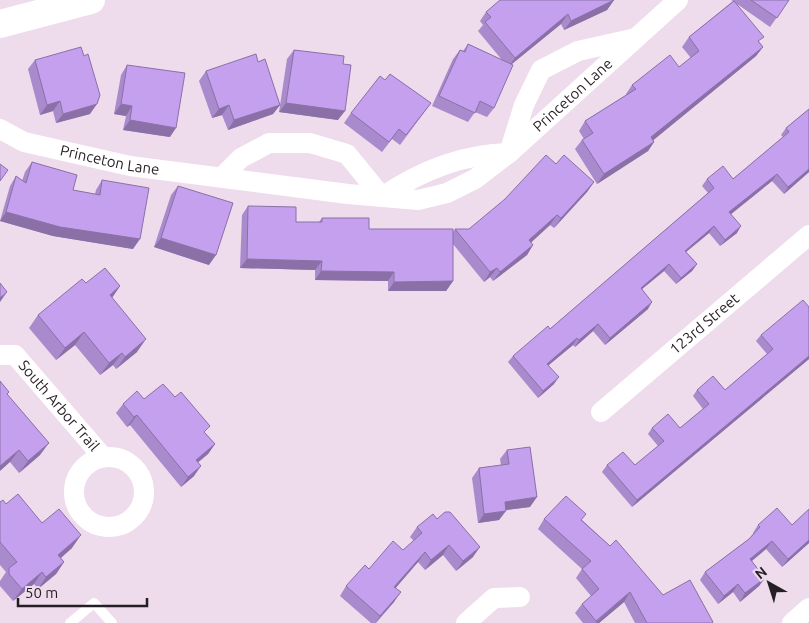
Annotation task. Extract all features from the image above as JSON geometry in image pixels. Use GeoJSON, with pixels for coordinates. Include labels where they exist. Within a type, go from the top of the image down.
{"type":"FeatureCollection","features":[{"type":"Feature","properties":{"kind":"main road"},"geometry":{"type":"LineString","coordinates":[[0,24],[91,0]]}},
{"type":"Feature","properties":{"kind":"street","name":"Princeton Lane"},"geometry":{"type":"LineString","coordinates":[[1,127],[24,142],[130,166],[418,200],[447,193],[475,179],[509,153],[678,0]]}},
{"type":"Feature","properties":{"kind":"street","name":"Princeton Lane"},"geometry":{"type":"LineString","coordinates":[[509,153],[524,105],[541,70],[578,50],[636,38]]}},
{"type":"Feature","properties":{"kind":"street"},"geometry":{"type":"LineString","coordinates":[[222,176],[242,158],[269,143],[310,143],[347,154],[382,197],[407,179],[435,168],[483,153],[509,153]]}},
{"type":"Feature","properties":{"kind":"street","name":"123rd Street"},"geometry":{"type":"LineString","coordinates":[[602,412],[809,235]]}},
{"type":"Feature","properties":{"kind":"street","name":"South Arbor Trail"},"geometry":{"type":"LineString","coordinates":[[8,355],[103,457]]}},
{"type":"Feature","properties":{"kind":"street"},"geometry":{"type":"LineString","coordinates":[[466,623],[494,598],[520,597]]}},
{"type":"Feature","properties":{"kind":"street"},"geometry":{"type":"LineString","coordinates":[[792,623],[809,608]]}},
{"type":"Feature","properties":{"kind":"lane"},"geometry":{"type":"LineString","coordinates":[[70,623],[94,603],[112,623]]}},
{"type":"Feature","properties":{"kind":"building"},"geometry":{"type":"Polygon","coordinates":[[[500,0],[614,0],[571,21],[568,14],[515,58],[485,22],[491,17],[486,12],[500,0]]]}},
{"type":"Feature","properties":{"kind":"building"},"geometry":{"type":"Polygon","coordinates":[[[751,0],[789,0],[777,18],[751,0]]]}},
{"type":"Feature","properties":{"kind":"building"},"geometry":{"type":"Polygon","coordinates":[[[734,1],[764,37],[758,41],[763,47],[651,137],[654,142],[604,174],[582,140],[593,133],[585,121],[636,89],[632,85],[670,55],[679,67],[699,51],[689,37],[734,1]]]}},
{"type":"Feature","properties":{"kind":"building"},"geometry":{"type":"Polygon","coordinates":[[[468,44],[513,65],[494,108],[480,101],[475,113],[439,96],[460,50],[465,52],[468,44]]]}},
{"type":"Feature","properties":{"kind":"building"},"geometry":{"type":"Polygon","coordinates":[[[81,47],[84,56],[88,54],[100,95],[97,104],[63,114],[60,101],[47,105],[35,60],[81,47]]]}},
{"type":"Feature","properties":{"kind":"building"},"geometry":{"type":"Polygon","coordinates":[[[294,50],[344,56],[343,64],[351,65],[345,111],[286,103],[294,50]]]}},
{"type":"Feature","properties":{"kind":"building"},"geometry":{"type":"Polygon","coordinates":[[[256,54],[258,62],[265,59],[280,105],[234,120],[229,105],[219,109],[206,71],[256,54]]]}},
{"type":"Feature","properties":{"kind":"building"},"geometry":{"type":"Polygon","coordinates":[[[127,65],[185,73],[176,128],[130,120],[132,106],[121,104],[127,65]]]}},
{"type":"Feature","properties":{"kind":"building"},"geometry":{"type":"Polygon","coordinates":[[[390,74],[431,103],[406,135],[399,129],[389,142],[351,113],[380,76],[385,80],[390,74]]]}},
{"type":"Feature","properties":{"kind":"building"},"geometry":{"type":"Polygon","coordinates":[[[809,109],[809,169],[788,187],[777,174],[729,212],[741,226],[725,240],[714,226],[685,251],[697,264],[681,278],[669,264],[641,288],[652,302],[610,338],[598,324],[579,340],[577,338],[547,364],[559,377],[543,391],[513,356],[548,326],[550,329],[714,188],[707,179],[723,166],[733,179],[789,132],[786,128],[809,109]]]}},
{"type":"Feature","properties":{"kind":"building"},"geometry":{"type":"Polygon","coordinates":[[[546,155],[556,164],[564,155],[594,182],[561,218],[557,215],[529,240],[533,245],[500,272],[497,268],[490,272],[455,229],[469,229],[505,199],[546,155]]]}},
{"type":"Feature","properties":{"kind":"building"},"geometry":{"type":"Polygon","coordinates":[[[32,162],[77,175],[73,190],[100,195],[102,180],[149,188],[140,239],[60,227],[6,212],[16,176],[26,183],[32,162]]]}},
{"type":"Feature","properties":{"kind":"building"},"geometry":{"type":"Polygon","coordinates":[[[0,164],[8,170],[0,181],[0,164]]]}},
{"type":"Feature","properties":{"kind":"building"},"geometry":{"type":"Polygon","coordinates":[[[178,186],[233,203],[216,255],[161,238],[178,186]]]}},
{"type":"Feature","properties":{"kind":"building"},"geometry":{"type":"Polygon","coordinates":[[[248,206],[296,207],[296,222],[322,222],[322,218],[369,218],[369,229],[453,229],[453,281],[394,282],[394,272],[321,271],[322,261],[247,259],[248,206]]]}},
{"type":"Feature","properties":{"kind":"building"},"geometry":{"type":"Polygon","coordinates":[[[105,268],[120,286],[110,295],[146,339],[125,357],[122,353],[109,363],[84,332],[65,348],[38,315],[82,279],[86,283],[105,268]]]}},
{"type":"Feature","properties":{"kind":"building"},"geometry":{"type":"Polygon","coordinates":[[[0,283],[7,292],[0,298],[0,283]]]}},
{"type":"Feature","properties":{"kind":"building"},"geometry":{"type":"Polygon","coordinates":[[[803,300],[809,307],[809,356],[637,500],[607,465],[623,452],[635,465],[664,441],[652,428],[668,414],[680,428],[709,404],[697,390],[713,376],[725,390],[773,349],[761,335],[803,300]]]}},
{"type":"Feature","properties":{"kind":"building"},"geometry":{"type":"Polygon","coordinates":[[[0,381],[9,392],[7,394],[49,443],[28,461],[19,450],[0,466],[0,381]]]}},
{"type":"Feature","properties":{"kind":"building"},"geometry":{"type":"Polygon","coordinates":[[[163,384],[175,397],[181,392],[210,426],[204,432],[215,444],[196,460],[201,466],[188,477],[137,415],[134,417],[123,404],[137,391],[144,399],[163,384]]]}},
{"type":"Feature","properties":{"kind":"building"},"geometry":{"type":"Polygon","coordinates":[[[530,447],[537,497],[505,502],[506,511],[484,514],[479,468],[509,464],[507,450],[530,447]]]}},
{"type":"Feature","properties":{"kind":"building"},"geometry":{"type":"Polygon","coordinates":[[[18,494],[42,523],[59,509],[81,535],[58,555],[64,562],[46,577],[42,572],[22,589],[9,574],[9,568],[17,562],[0,542],[0,502],[3,500],[6,504],[18,494]]]}},
{"type":"Feature","properties":{"kind":"building"},"geometry":{"type":"Polygon","coordinates":[[[566,496],[586,514],[581,520],[610,546],[616,540],[663,595],[690,580],[713,622],[647,623],[630,592],[596,621],[582,604],[599,589],[582,569],[591,561],[544,519],[566,496]]]}},
{"type":"Feature","properties":{"kind":"building"},"geometry":{"type":"Polygon","coordinates":[[[777,508],[792,525],[809,509],[809,540],[788,559],[772,541],[750,559],[765,578],[745,593],[738,584],[724,596],[705,572],[749,539],[760,527],[758,525],[777,508]]]}},
{"type":"Feature","properties":{"kind":"building"},"geometry":{"type":"Polygon","coordinates":[[[445,512],[450,512],[480,547],[463,561],[449,545],[431,560],[425,552],[394,587],[401,592],[380,616],[346,586],[365,565],[369,569],[393,541],[403,550],[422,533],[417,527],[433,514],[437,519],[445,512]]]}}]}
